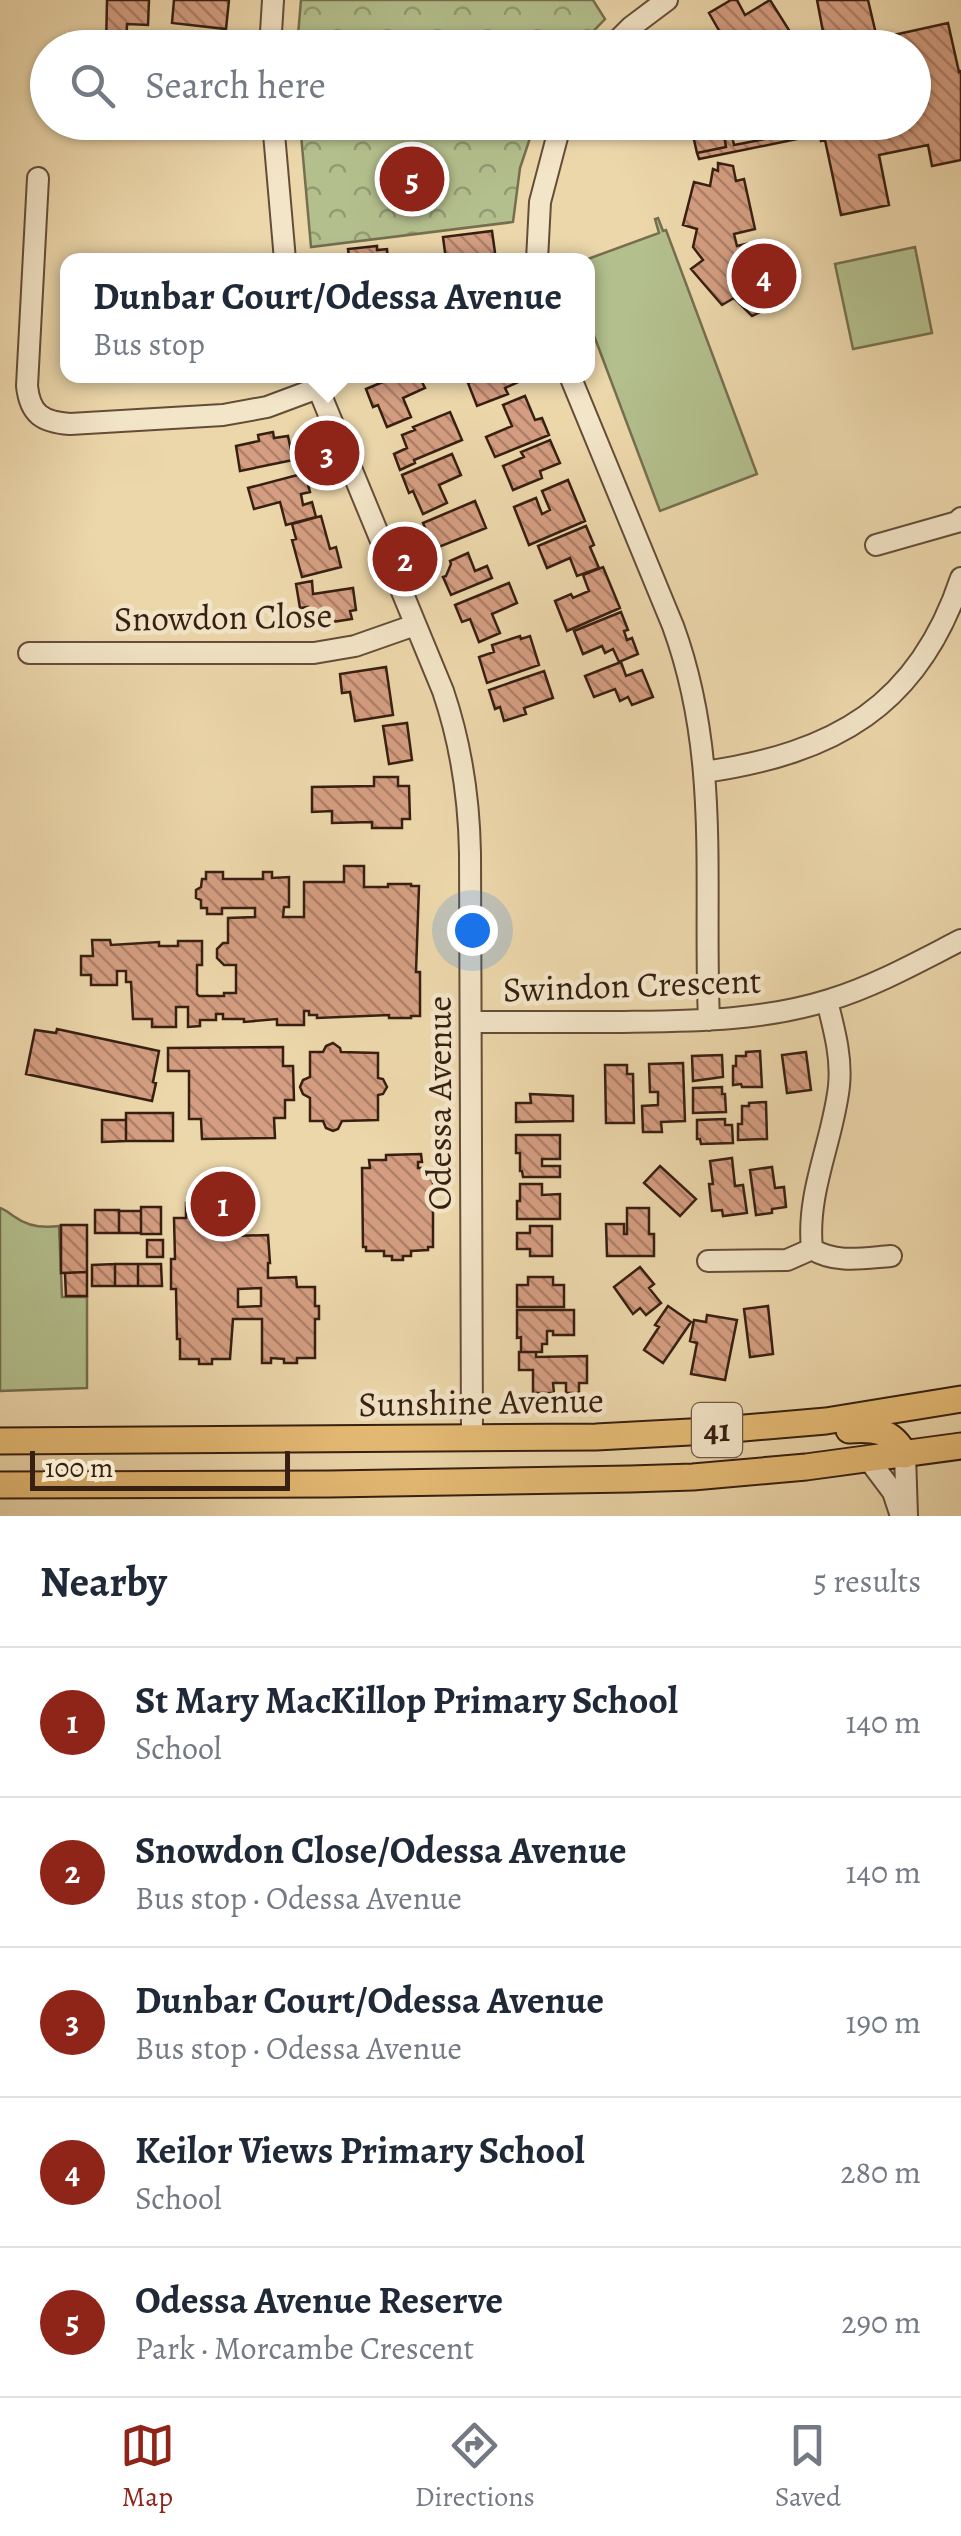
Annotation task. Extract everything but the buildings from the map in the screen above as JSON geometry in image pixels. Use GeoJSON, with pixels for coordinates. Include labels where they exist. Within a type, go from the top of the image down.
{"type":"FeatureCollection","features":[{"type":"Feature","properties":{"kind":"main road","name":"Sunshine Avenue"},"geometry":{"type":"LineString","coordinates":[[0,1441],[596,1437],[826,1421],[961,1399]]}},
{"type":"Feature","properties":{"kind":"main road"},"geometry":{"type":"LineString","coordinates":[[710,1431],[786,1436],[864,1428],[894,1438],[905,1454]]}},
{"type":"Feature","properties":{"kind":"main road"},"geometry":{"type":"LineString","coordinates":[[472,1438],[472,1482]]}},
{"type":"Feature","properties":{"kind":"main road","name":"41"},"geometry":{"type":"LineString","coordinates":[[0,1485],[693,1477],[869,1460],[961,1446]]}},
{"type":"Feature","properties":{"kind":"main road"},"geometry":{"type":"LineString","coordinates":[[0,1502],[98,1485]]}},
{"type":"Feature","properties":{"kind":"street"},"geometry":{"type":"LineString","coordinates":[[271,30],[273,0]]}},
{"type":"Feature","properties":{"kind":"street"},"geometry":{"type":"LineString","coordinates":[[629,30],[668,0]]}},
{"type":"Feature","properties":{"kind":"street"},"geometry":{"type":"LineString","coordinates":[[275,140],[284,253]]}},
{"type":"Feature","properties":{"kind":"street"},"geometry":{"type":"LineString","coordinates":[[537,253],[540,202],[556,140]]}},
{"type":"Feature","properties":{"kind":"street"},"geometry":{"type":"LineString","coordinates":[[38,178],[27,386],[29,401],[44,419],[70,424],[223,415],[268,407],[313,383]]}},
{"type":"Feature","properties":{"kind":"street","name":"Odessa Avenue"},"geometry":{"type":"LineString","coordinates":[[315,383],[451,715],[466,785],[470,853],[472,1438]]}},
{"type":"Feature","properties":{"kind":"street"},"geometry":{"type":"LineString","coordinates":[[573,383],[680,645],[696,702],[705,772],[709,1020]]}},
{"type":"Feature","properties":{"kind":"street"},"geometry":{"type":"LineString","coordinates":[[876,545],[960,526]]}},
{"type":"Feature","properties":{"kind":"street"},"geometry":{"type":"LineString","coordinates":[[705,772],[760,763],[808,748],[849,728],[875,709],[902,684],[940,631],[961,578]]}},
{"type":"Feature","properties":{"kind":"street","name":"Snowdon Close"},"geometry":{"type":"LineString","coordinates":[[29,653],[314,652],[356,646],[416,624]]}},
{"type":"Feature","properties":{"kind":"street","name":"Swindon Crescent"},"geometry":{"type":"LineString","coordinates":[[471,1022],[709,1020],[761,1015],[827,1001],[890,976],[961,940]]}},
{"type":"Feature","properties":{"kind":"street"},"geometry":{"type":"LineString","coordinates":[[812,1249],[814,1196],[839,1086],[838,1050],[827,1001]]}},
{"type":"Feature","properties":{"kind":"street"},"geometry":{"type":"LineString","coordinates":[[812,1249],[841,1259],[896,1255]]}},
{"type":"Feature","properties":{"kind":"street"},"geometry":{"type":"LineString","coordinates":[[708,1261],[787,1260],[812,1249]]}},
{"type":"Feature","properties":{"kind":"street"},"geometry":{"type":"LineString","coordinates":[[904,1516],[905,1454]]}},
{"type":"Feature","properties":{"kind":"street"},"geometry":{"type":"LineString","coordinates":[[869,1460],[893,1492],[904,1516]]}},
{"type":"Feature","properties":{"kind":"green space"},"geometry":{"type":"Polygon","coordinates":[[[301,0],[593,0],[605,19],[594,30],[298,30],[301,0]]]}},
{"type":"Feature","properties":{"kind":"green space"},"geometry":{"type":"Polygon","coordinates":[[[302,140],[529,140],[520,168],[513,222],[311,247],[302,140]]]}},
{"type":"Feature","properties":{"kind":"green space"},"geometry":{"type":"Polygon","coordinates":[[[655,219],[666,230],[757,474],[660,511],[595,338],[595,256],[659,233],[655,219]]]}},
{"type":"Feature","properties":{"kind":"green space"},"geometry":{"type":"Polygon","coordinates":[[[915,247],[932,333],[853,349],[835,264],[915,247]]]}},
{"type":"Feature","properties":{"kind":"green space"},"geometry":{"type":"Polygon","coordinates":[[[0,1208],[30,1224],[59,1226],[62,1297],[87,1297],[87,1388],[0,1391],[0,1208]]]}},
{"type":"Feature","properties":{"kind":"place","name":"Odessa Avenue Reserve"},"geometry":{"type":"Point","coordinates":[412,179]}},
{"type":"Feature","properties":{"kind":"place","name":"Keilor Views Primary School"},"geometry":{"type":"Point","coordinates":[764,276]}},
{"type":"Feature","properties":{"kind":"place","name":"Dunbar Court/Odessa Avenue"},"geometry":{"type":"Point","coordinates":[327,453]}},
{"type":"Feature","properties":{"kind":"place","name":"Snowdon Close/Odessa Avenue"},"geometry":{"type":"Point","coordinates":[405,559]}},
{"type":"Feature","properties":{"kind":"place","name":"St Mary MacKillop Primary School"},"geometry":{"type":"Point","coordinates":[223,1204]}}]}
